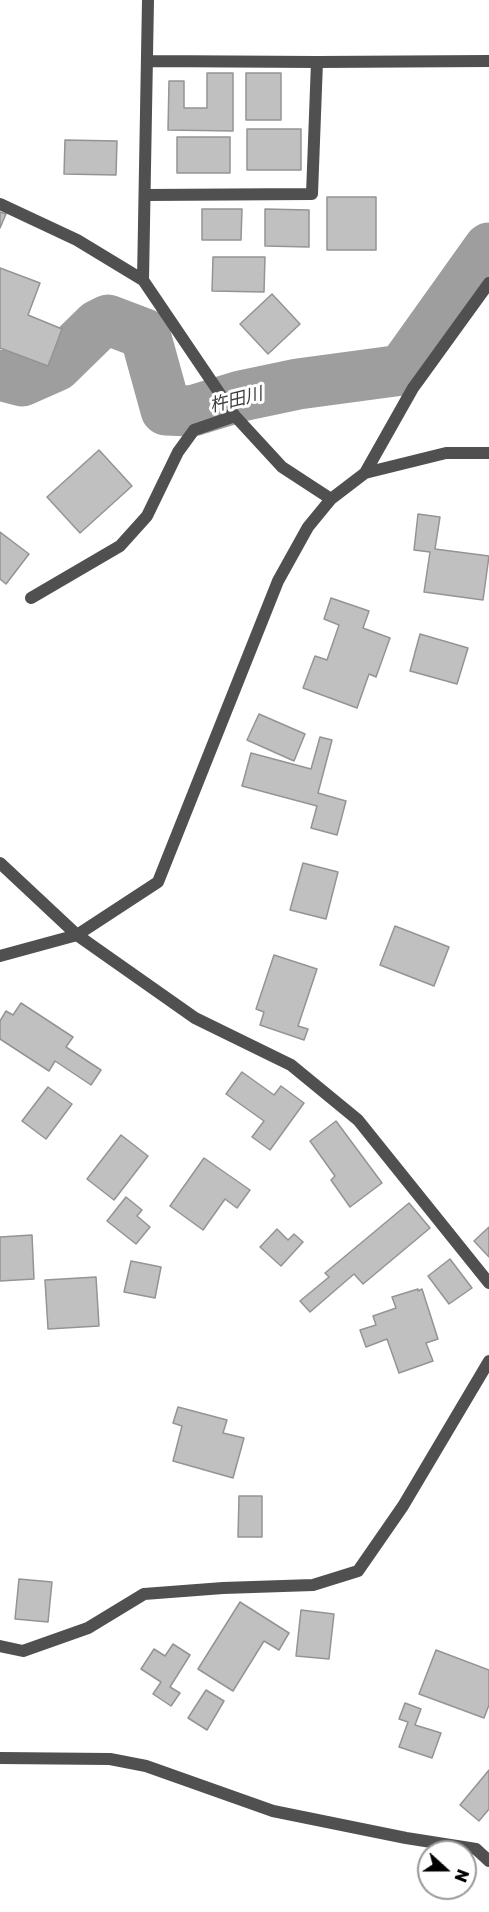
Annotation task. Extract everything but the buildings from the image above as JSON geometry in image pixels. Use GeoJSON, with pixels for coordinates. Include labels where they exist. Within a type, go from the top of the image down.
{"type":"FeatureCollection","features":[{"type":"Feature","properties":{"kind":"street"},"geometry":{"type":"LineString","coordinates":[[143,280],[148,0]]}},
{"type":"Feature","properties":{"kind":"street"},"geometry":{"type":"LineString","coordinates":[[147,61],[489,61]]}},
{"type":"Feature","properties":{"kind":"street"},"geometry":{"type":"LineString","coordinates":[[145,195],[312,194],[317,62]]}},
{"type":"Feature","properties":{"kind":"street"},"geometry":{"type":"LineString","coordinates":[[0,204],[77,240],[143,280],[235,416],[282,467],[331,499]]}},
{"type":"Feature","properties":{"kind":"street"},"geometry":{"type":"LineString","coordinates":[[0,956],[77,934],[158,882],[278,581],[308,527],[331,499],[365,473],[413,388],[489,284]]}},
{"type":"Feature","properties":{"kind":"street"},"geometry":{"type":"LineString","coordinates":[[31,598],[120,546],[147,516],[178,452],[194,430],[235,416]]}},
{"type":"Feature","properties":{"kind":"street"},"geometry":{"type":"LineString","coordinates":[[365,473],[446,453],[489,453]]}},
{"type":"Feature","properties":{"kind":"street"},"geometry":{"type":"LineString","coordinates":[[0,863],[77,934],[195,1018],[291,1065],[358,1119],[489,1283]]}},
{"type":"Feature","properties":{"kind":"street"},"geometry":{"type":"LineString","coordinates":[[0,1646],[23,1651],[88,1628],[144,1594],[313,1585],[358,1571],[403,1506],[489,1361]]}},
{"type":"Feature","properties":{"kind":"street"},"geometry":{"type":"LineString","coordinates":[[0,1758],[110,1759],[146,1766],[273,1811],[406,1838],[476,1849],[489,1861]]}},
{"type":"Feature","properties":{"kind":"waterway","name":"杵田川"},"geometry":{"type":"LineString","coordinates":[[0,375],[22,381],[56,366],[98,325],[108,320],[145,334],[166,410],[192,411],[241,396],[298,384],[402,370],[489,248]]}}]}
